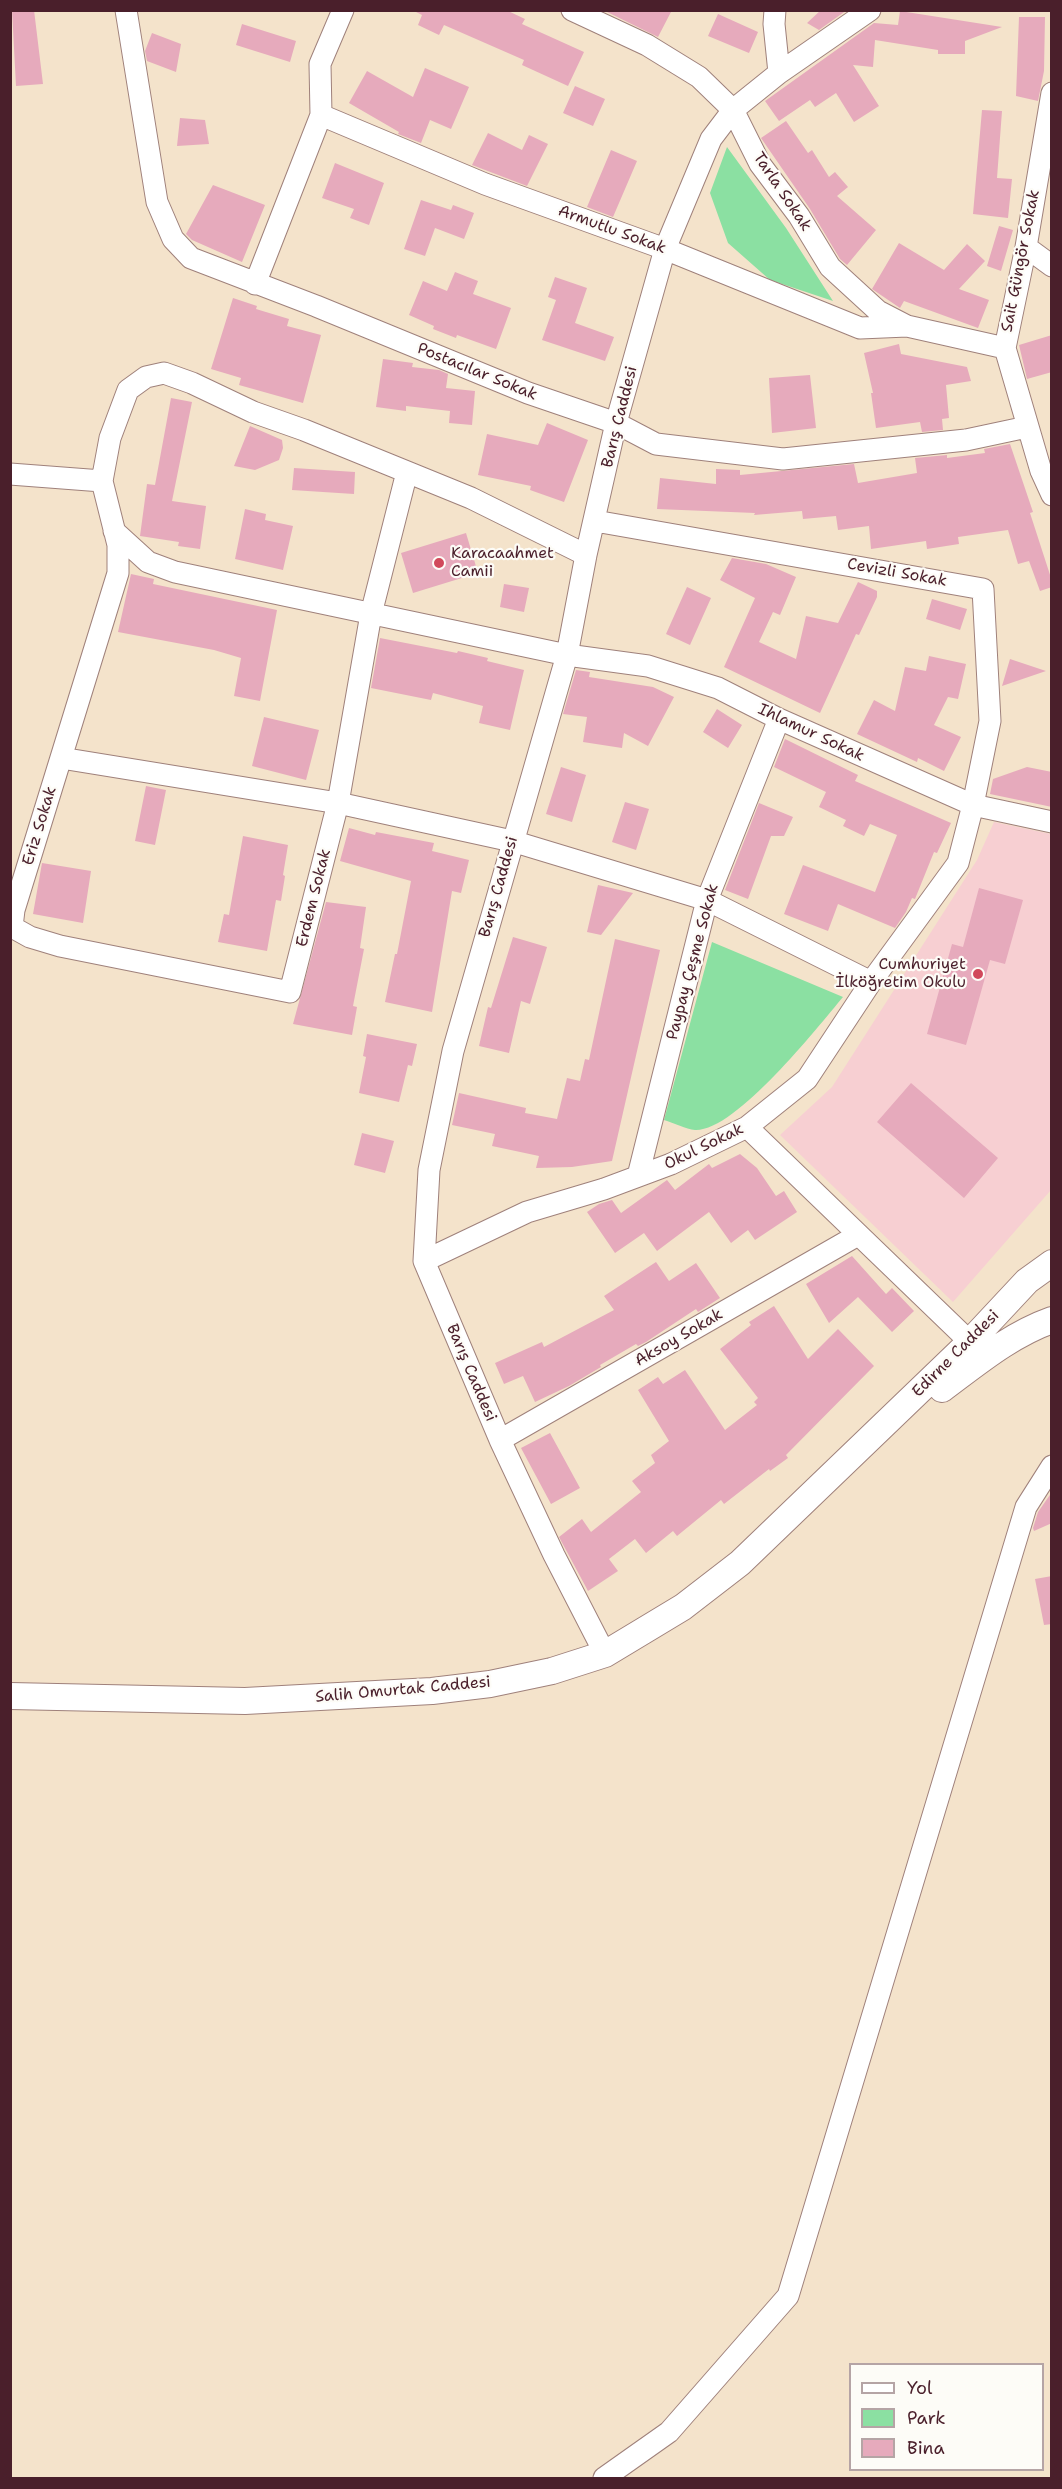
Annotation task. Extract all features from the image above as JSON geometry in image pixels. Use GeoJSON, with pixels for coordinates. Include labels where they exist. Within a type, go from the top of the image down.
{"type":"FeatureCollection","features":[{"type":"Feature","properties":{"kind":"main road","name":"Edirne Caddesi"},"geometry":{"type":"LineString","coordinates":[[862,1448],[970,1342],[1027,1281],[1052,1263]]}},
{"type":"Feature","properties":{"kind":"main road"},"geometry":{"type":"LineString","coordinates":[[862,1448],[1001,1345],[1033,1327],[1052,1320]]}},
{"type":"Feature","properties":{"kind":"main road","name":"Salih Omurtak Caddesi"},"geometry":{"type":"LineString","coordinates":[[10,1696],[246,1701],[432,1691],[490,1684],[552,1671],[605,1654],[682,1607],[740,1563],[862,1448]]}},
{"type":"Feature","properties":{"kind":"street","name":"Postacılar Sokak"},"geometry":{"type":"LineString","coordinates":[[126,10],[157,202],[173,239],[191,258],[316,306],[528,393],[616,423],[656,444],[783,459],[966,440],[1027,426]]}},
{"type":"Feature","properties":{"kind":"street"},"geometry":{"type":"LineString","coordinates":[[255,284],[321,116],[320,64],[343,10]]}},
{"type":"Feature","properties":{"kind":"street","name":"Tarla Sokak"},"geometry":{"type":"LineString","coordinates":[[572,10],[647,45],[699,78],[733,110],[760,164],[799,216],[830,267],[878,311],[907,326],[1005,348]]}},
{"type":"Feature","properties":{"kind":"street"},"geometry":{"type":"LineString","coordinates":[[775,10],[774,24],[779,73]]}},
{"type":"Feature","properties":{"kind":"street","name":"Barış Caddesi"},"geometry":{"type":"LineString","coordinates":[[605,1654],[554,1555],[500,1440],[424,1261],[429,1170],[453,1051],[567,655],[586,555],[616,423],[665,249],[711,139],[733,110],[779,73],[870,10]]}},
{"type":"Feature","properties":{"kind":"street","name":"Sait Güngör Sokak"},"geometry":{"type":"LineString","coordinates":[[1052,93],[1026,247],[1005,348],[1041,471],[1052,495]]}},
{"type":"Feature","properties":{"kind":"street","name":"Armutlu Sokak"},"geometry":{"type":"LineString","coordinates":[[321,116],[485,184],[665,249],[860,328],[907,326]]}},
{"type":"Feature","properties":{"kind":"street"},"geometry":{"type":"LineString","coordinates":[[1026,247],[1052,266]]}},
{"type":"Feature","properties":{"kind":"street"},"geometry":{"type":"LineString","coordinates":[[10,474],[102,481],[110,438],[128,390],[146,376],[164,374],[192,383],[253,412],[304,430],[471,498],[586,555]]}},
{"type":"Feature","properties":{"kind":"street","name":"Erdem Sokak"},"geometry":{"type":"LineString","coordinates":[[290,992],[338,803],[371,614],[407,472]]}},
{"type":"Feature","properties":{"kind":"street","name":"Eriz Sokak"},"geometry":{"type":"LineString","coordinates":[[102,481],[118,545],[118,573],[14,910],[12,927],[30,937],[60,946],[290,992]]}},
{"type":"Feature","properties":{"kind":"street","name":"Cevizli Sokak"},"geometry":{"type":"LineString","coordinates":[[595,521],[983,589],[990,721],[973,805]]}},
{"type":"Feature","properties":{"kind":"street","name":"Ihlamur Sokak"},"geometry":{"type":"LineString","coordinates":[[112,525],[148,562],[175,572],[567,655],[648,666],[718,688],[779,719],[973,805],[1052,822]]}},
{"type":"Feature","properties":{"kind":"street","name":"Paypay Çeşme Sokak"},"geometry":{"type":"LineString","coordinates":[[638,1176],[706,900],[779,719]]}},
{"type":"Feature","properties":{"kind":"street"},"geometry":{"type":"LineString","coordinates":[[62,758],[338,803],[512,841],[706,900],[871,982]]}},
{"type":"Feature","properties":{"kind":"street","name":"Okul Sokak"},"geometry":{"type":"LineString","coordinates":[[424,1261],[527,1212],[604,1190],[671,1164],[747,1127],[807,1079],[871,982],[958,862],[973,805]]}},
{"type":"Feature","properties":{"kind":"street"},"geometry":{"type":"LineString","coordinates":[[747,1127],[970,1342]]}},
{"type":"Feature","properties":{"kind":"street","name":"Aksoy Sokak"},"geometry":{"type":"LineString","coordinates":[[500,1440],[858,1235]]}},
{"type":"Feature","properties":{"kind":"street"},"geometry":{"type":"LineString","coordinates":[[604,2478],[669,2432],[788,2296],[1026,1507],[1052,1466]]}},
{"type":"Feature","properties":{"kind":"shaded area","name":"Cumhuriyet İlköğretim Okulu"},"geometry":{"type":"Polygon","coordinates":[[[994,822],[1051,834],[1051,1190],[953,1302],[780,1135],[832,1087],[977,860],[994,822]]]}},
{"type":"Feature","properties":{"kind":"green space"},"geometry":{"type":"Polygon","coordinates":[[[727,147],[786,228],[833,301],[770,280],[728,243],[710,193],[727,147]]]}},
{"type":"Feature","properties":{"kind":"green space"},"geometry":{"type":"Polygon","coordinates":[[[712,942],[843,997],[753,1097],[712,1126],[695,1130],[664,1120],[712,942]]]}},
{"type":"Feature","properties":{"kind":"building"},"geometry":{"type":"Polygon","coordinates":[[[12,10],[34,10],[43,84],[16,86],[12,10]]]}},
{"type":"Feature","properties":{"kind":"building"},"geometry":{"type":"Polygon","coordinates":[[[412,10],[506,10],[525,19],[522,24],[584,52],[568,86],[522,65],[524,60],[444,25],[439,35],[418,25],[422,15],[412,10]]]}},
{"type":"Feature","properties":{"kind":"building"},"geometry":{"type":"Polygon","coordinates":[[[603,10],[672,10],[658,37],[603,10]]]}},
{"type":"Feature","properties":{"kind":"building"},"geometry":{"type":"Polygon","coordinates":[[[821,10],[847,10],[819,30],[807,23],[821,10]]]}},
{"type":"Feature","properties":{"kind":"building"},"geometry":{"type":"Polygon","coordinates":[[[900,11],[1002,27],[965,41],[965,54],[938,54],[938,50],[875,40],[873,67],[853,65],[879,106],[854,122],[836,93],[815,107],[810,100],[779,121],[765,101],[874,23],[898,25],[900,11]]]}},
{"type":"Feature","properties":{"kind":"building"},"geometry":{"type":"Polygon","coordinates":[[[718,14],[758,32],[749,53],[708,36],[718,14]]]}},
{"type":"Feature","properties":{"kind":"building"},"geometry":{"type":"Polygon","coordinates":[[[1019,17],[1045,17],[1044,71],[1038,101],[1016,96],[1019,17]]]}},
{"type":"Feature","properties":{"kind":"building"},"geometry":{"type":"Polygon","coordinates":[[[242,24],[296,41],[290,62],[236,45],[242,24]]]}},
{"type":"Feature","properties":{"kind":"building"},"geometry":{"type":"Polygon","coordinates":[[[152,33],[181,44],[176,72],[147,61],[145,51],[152,33]]]}},
{"type":"Feature","properties":{"kind":"building"},"geometry":{"type":"Polygon","coordinates":[[[425,68],[469,87],[451,129],[430,120],[421,143],[398,134],[399,132],[349,103],[367,71],[413,97],[425,68]]]}},
{"type":"Feature","properties":{"kind":"building"},"geometry":{"type":"Polygon","coordinates":[[[575,86],[605,99],[593,126],[563,113],[575,86]]]}},
{"type":"Feature","properties":{"kind":"building"},"geometry":{"type":"Polygon","coordinates":[[[982,110],[1002,111],[997,178],[1012,179],[1008,218],[973,214],[982,110]]]}},
{"type":"Feature","properties":{"kind":"building"},"geometry":{"type":"Polygon","coordinates":[[[180,118],[205,120],[209,144],[177,146],[180,118]]]}},
{"type":"Feature","properties":{"kind":"building"},"geometry":{"type":"Polygon","coordinates":[[[786,121],[808,153],[812,150],[829,177],[835,172],[848,187],[837,196],[876,230],[847,265],[840,259],[810,209],[761,138],[786,121]]]}},
{"type":"Feature","properties":{"kind":"building"},"geometry":{"type":"Polygon","coordinates":[[[488,133],[522,150],[529,135],[548,144],[527,186],[472,165],[488,133]]]}},
{"type":"Feature","properties":{"kind":"building"},"geometry":{"type":"Polygon","coordinates":[[[611,150],[637,161],[613,217],[587,207],[611,150]]]}},
{"type":"Feature","properties":{"kind":"building"},"geometry":{"type":"Polygon","coordinates":[[[335,163],[384,183],[369,225],[350,218],[354,209],[322,198],[335,163]]]}},
{"type":"Feature","properties":{"kind":"building"},"geometry":{"type":"Polygon","coordinates":[[[213,185],[265,205],[242,262],[192,240],[186,234],[213,185]]]}},
{"type":"Feature","properties":{"kind":"building"},"geometry":{"type":"Polygon","coordinates":[[[421,200],[451,210],[453,205],[474,213],[464,239],[435,228],[425,256],[404,249],[421,200]]]}},
{"type":"Feature","properties":{"kind":"building"},"geometry":{"type":"Polygon","coordinates":[[[999,226],[1013,230],[1001,271],[987,266],[999,226]]]}},
{"type":"Feature","properties":{"kind":"building"},"geometry":{"type":"Polygon","coordinates":[[[899,243],[944,270],[967,244],[985,261],[959,289],[989,300],[978,328],[904,301],[900,308],[872,289],[899,243]]]}},
{"type":"Feature","properties":{"kind":"building"},"geometry":{"type":"Polygon","coordinates":[[[455,272],[478,281],[473,294],[511,308],[496,349],[457,335],[456,338],[433,329],[434,326],[409,315],[423,281],[447,291],[455,272]]]}},
{"type":"Feature","properties":{"kind":"building"},"geometry":{"type":"Polygon","coordinates":[[[555,277],[587,288],[575,323],[614,337],[605,361],[542,340],[556,300],[548,297],[555,277]]]}},
{"type":"Feature","properties":{"kind":"building"},"geometry":{"type":"Polygon","coordinates":[[[233,298],[257,306],[256,309],[289,319],[287,326],[321,335],[303,403],[239,385],[241,378],[211,369],[233,298]]]}},
{"type":"Feature","properties":{"kind":"building"},"geometry":{"type":"Polygon","coordinates":[[[1052,335],[1052,372],[1027,379],[1019,345],[1052,335]]]}},
{"type":"Feature","properties":{"kind":"building"},"geometry":{"type":"Polygon","coordinates":[[[899,344],[901,354],[967,367],[971,381],[946,385],[949,418],[942,419],[943,430],[922,432],[920,422],[876,428],[871,393],[873,393],[864,353],[899,344]]]}},
{"type":"Feature","properties":{"kind":"building"},"geometry":{"type":"Polygon","coordinates":[[[383,359],[413,363],[412,367],[439,370],[448,374],[446,388],[475,391],[472,425],[449,423],[450,411],[406,406],[406,411],[376,407],[383,359]]]}},
{"type":"Feature","properties":{"kind":"building"},"geometry":{"type":"Polygon","coordinates":[[[810,375],[816,428],[772,433],[769,378],[810,375]]]}},
{"type":"Feature","properties":{"kind":"building"},"geometry":{"type":"Polygon","coordinates":[[[171,398],[192,402],[172,501],[206,506],[200,549],[178,546],[179,542],[140,536],[147,484],[155,485],[171,398]]]}},
{"type":"Feature","properties":{"kind":"building"},"geometry":{"type":"Polygon","coordinates":[[[547,423],[588,440],[564,502],[530,490],[531,486],[478,475],[487,434],[538,445],[547,423]]]}},
{"type":"Feature","properties":{"kind":"building"},"geometry":{"type":"Polygon","coordinates":[[[250,426],[282,440],[283,448],[279,460],[255,470],[234,466],[250,426]]]}},
{"type":"Feature","properties":{"kind":"building"},"geometry":{"type":"Polygon","coordinates":[[[1010,444],[1033,512],[1030,513],[1052,581],[1052,587],[1040,591],[1029,561],[1018,564],[1008,530],[958,537],[959,544],[927,549],[926,541],[871,549],[869,526],[838,530],[836,516],[803,519],[802,511],[754,515],[755,513],[657,509],[660,478],[716,484],[716,469],[740,470],[740,475],[854,464],[858,483],[917,473],[915,458],[947,455],[947,458],[985,453],[984,449],[1010,444]]]}},
{"type":"Feature","properties":{"kind":"building"},"geometry":{"type":"Polygon","coordinates":[[[294,468],[355,472],[354,494],[292,490],[294,468]]]}},
{"type":"Feature","properties":{"kind":"building"},"geometry":{"type":"Polygon","coordinates":[[[245,509],[266,514],[265,520],[293,526],[283,570],[235,559],[245,509]]]}},
{"type":"Feature","properties":{"kind":"building","name":"Karacaahmet Camii"},"geometry":{"type":"Polygon","coordinates":[[[466,533],[478,573],[413,593],[401,553],[466,533]]]}},
{"type":"Feature","properties":{"kind":"building"},"geometry":{"type":"Polygon","coordinates":[[[732,558],[766,564],[796,577],[780,615],[773,612],[759,642],[796,659],[806,616],[838,623],[858,582],[877,591],[877,597],[859,635],[856,634],[820,713],[724,667],[755,598],[720,580],[732,558]]]}},
{"type":"Feature","properties":{"kind":"building"},"geometry":{"type":"Polygon","coordinates":[[[131,574],[154,579],[153,584],[277,610],[260,701],[234,696],[241,658],[214,650],[118,632],[131,574]]]}},
{"type":"Feature","properties":{"kind":"building"},"geometry":{"type":"Polygon","coordinates":[[[504,584],[529,588],[524,612],[500,607],[504,584]]]}},
{"type":"Feature","properties":{"kind":"building"},"geometry":{"type":"Polygon","coordinates":[[[687,587],[711,598],[690,645],[666,634],[687,587]]]}},
{"type":"Feature","properties":{"kind":"building"},"geometry":{"type":"Polygon","coordinates":[[[932,599],[967,609],[960,630],[926,619],[932,599]]]}},
{"type":"Feature","properties":{"kind":"building"},"geometry":{"type":"Polygon","coordinates":[[[380,638],[457,653],[458,651],[524,670],[510,730],[479,723],[483,706],[433,693],[431,700],[371,688],[380,638]]]}},
{"type":"Feature","properties":{"kind":"building"},"geometry":{"type":"Polygon","coordinates":[[[929,656],[966,664],[958,699],[948,697],[934,725],[961,737],[944,771],[918,758],[917,762],[857,734],[874,700],[895,711],[905,667],[926,671],[929,656]]]}},
{"type":"Feature","properties":{"kind":"building"},"geometry":{"type":"Polygon","coordinates":[[[1010,659],[1046,671],[1002,686],[1010,659]]]}},
{"type":"Feature","properties":{"kind":"building"},"geometry":{"type":"Polygon","coordinates":[[[576,670],[590,672],[589,677],[653,687],[674,697],[648,746],[624,733],[622,748],[583,742],[587,717],[563,714],[576,670]]]}},
{"type":"Feature","properties":{"kind":"building"},"geometry":{"type":"Polygon","coordinates":[[[717,709],[742,725],[728,748],[703,732],[717,709]]]}},
{"type":"Feature","properties":{"kind":"building"},"geometry":{"type":"Polygon","coordinates":[[[264,717],[319,730],[306,780],[252,766],[264,717]]]}},
{"type":"Feature","properties":{"kind":"building"},"geometry":{"type":"Polygon","coordinates":[[[785,739],[858,775],[855,781],[951,823],[937,853],[934,852],[915,899],[912,898],[895,928],[838,904],[828,931],[784,914],[803,865],[875,892],[897,835],[870,824],[864,836],[843,826],[846,820],[819,807],[826,792],[774,767],[785,739]]]}},
{"type":"Feature","properties":{"kind":"building"},"geometry":{"type":"Polygon","coordinates":[[[561,767],[586,775],[572,822],[546,814],[561,767]]]}},
{"type":"Feature","properties":{"kind":"building"},"geometry":{"type":"Polygon","coordinates":[[[1027,767],[1052,772],[1052,807],[990,794],[993,779],[1027,767]]]}},
{"type":"Feature","properties":{"kind":"building"},"geometry":{"type":"Polygon","coordinates":[[[146,786],[166,790],[155,845],[135,841],[146,786]]]}},
{"type":"Feature","properties":{"kind":"building"},"geometry":{"type":"Polygon","coordinates":[[[625,802],[649,809],[636,850],[612,842],[625,802]]]}},
{"type":"Feature","properties":{"kind":"building"},"geometry":{"type":"Polygon","coordinates":[[[759,803],[793,817],[784,836],[771,836],[748,899],[725,890],[759,803]]]}},
{"type":"Feature","properties":{"kind":"building"},"geometry":{"type":"Polygon","coordinates":[[[349,828],[375,835],[376,832],[434,843],[432,851],[469,860],[461,893],[452,891],[432,1012],[385,1002],[411,881],[340,861],[349,828]]]}},
{"type":"Feature","properties":{"kind":"building"},"geometry":{"type":"Polygon","coordinates":[[[243,836],[288,845],[281,901],[276,900],[267,951],[218,942],[224,914],[229,915],[243,836]]]}},
{"type":"Feature","properties":{"kind":"building"},"geometry":{"type":"Polygon","coordinates":[[[42,863],[91,871],[83,923],[33,914],[42,863]]]}},
{"type":"Feature","properties":{"kind":"building"},"geometry":{"type":"Polygon","coordinates":[[[598,885],[633,893],[601,935],[587,932],[598,885]]]}},
{"type":"Feature","properties":{"kind":"building"},"geometry":{"type":"Polygon","coordinates":[[[979,888],[1023,900],[1005,964],[990,960],[966,1045],[927,1034],[952,944],[963,947],[979,888]]]}},
{"type":"Feature","properties":{"kind":"building"},"geometry":{"type":"Polygon","coordinates":[[[326,902],[366,907],[360,948],[364,949],[353,1006],[357,1007],[352,1035],[293,1024],[326,902]]]}},
{"type":"Feature","properties":{"kind":"building"},"geometry":{"type":"Polygon","coordinates":[[[513,937],[547,947],[530,1004],[521,1001],[509,1053],[479,1046],[488,1007],[491,1008],[513,937]]]}},
{"type":"Feature","properties":{"kind":"building"},"geometry":{"type":"Polygon","coordinates":[[[615,939],[660,950],[612,1161],[572,1167],[536,1168],[539,1156],[492,1146],[495,1134],[452,1125],[459,1093],[526,1108],[525,1113],[557,1119],[567,1078],[580,1081],[585,1059],[589,1060],[615,939]]]}},
{"type":"Feature","properties":{"kind":"building"},"geometry":{"type":"Polygon","coordinates":[[[367,1034],[417,1044],[412,1066],[408,1065],[399,1102],[359,1093],[366,1057],[363,1056],[367,1034]]]}},
{"type":"Feature","properties":{"kind":"building"},"geometry":{"type":"Polygon","coordinates":[[[911,1083],[998,1158],[964,1198],[877,1122],[911,1083]]]}},
{"type":"Feature","properties":{"kind":"building"},"geometry":{"type":"Polygon","coordinates":[[[362,1133],[394,1141],[385,1173],[354,1165],[362,1133]]]}},
{"type":"Feature","properties":{"kind":"building"},"geometry":{"type":"Polygon","coordinates":[[[740,1154],[757,1168],[776,1196],[784,1191],[797,1212],[755,1240],[748,1230],[731,1243],[709,1212],[657,1251],[644,1233],[615,1253],[587,1212],[599,1204],[612,1200],[621,1213],[667,1180],[675,1190],[709,1164],[712,1168],[740,1154]]]}},
{"type":"Feature","properties":{"kind":"building"},"geometry":{"type":"Polygon","coordinates":[[[852,1256],[886,1294],[892,1288],[914,1311],[892,1332],[858,1297],[829,1323],[806,1284],[852,1256]]]}},
{"type":"Feature","properties":{"kind":"building"},"geometry":{"type":"Polygon","coordinates":[[[656,1262],[669,1281],[696,1263],[720,1298],[698,1312],[696,1309],[646,1342],[638,1346],[636,1344],[569,1386],[535,1402],[523,1376],[504,1384],[495,1363],[542,1342],[544,1347],[614,1310],[604,1296],[656,1262]]]}},
{"type":"Feature","properties":{"kind":"building"},"geometry":{"type":"Polygon","coordinates":[[[774,1306],[808,1359],[838,1329],[874,1366],[786,1455],[788,1458],[770,1471],[769,1469],[724,1504],[721,1500],[677,1536],[673,1531],[646,1553],[635,1539],[609,1559],[618,1571],[588,1591],[559,1537],[582,1519],[591,1532],[641,1492],[632,1481],[655,1463],[651,1455],[669,1441],[638,1390],[658,1377],[663,1384],[685,1370],[725,1430],[757,1405],[754,1402],[758,1398],[720,1349],[751,1325],[749,1322],[774,1306]]]}},
{"type":"Feature","properties":{"kind":"building"},"geometry":{"type":"Polygon","coordinates":[[[550,1433],[580,1488],[551,1504],[521,1448],[550,1433]]]}},
{"type":"Feature","properties":{"kind":"building"},"geometry":{"type":"Polygon","coordinates":[[[1052,1492],[1052,1523],[1034,1531],[1038,1512],[1052,1492]]]}},
{"type":"Feature","properties":{"kind":"building"},"geometry":{"type":"Polygon","coordinates":[[[1052,1576],[1052,1624],[1044,1625],[1035,1579],[1052,1576]]]}},
{"type":"Feature","properties":{"kind":"place","name":"Karacaahmet Camii"},"geometry":{"type":"Point","coordinates":[439,563]}},
{"type":"Feature","properties":{"kind":"place","name":"Cumhuriyet İlköğretim Okulu"},"geometry":{"type":"Point","coordinates":[978,974]}}]}
